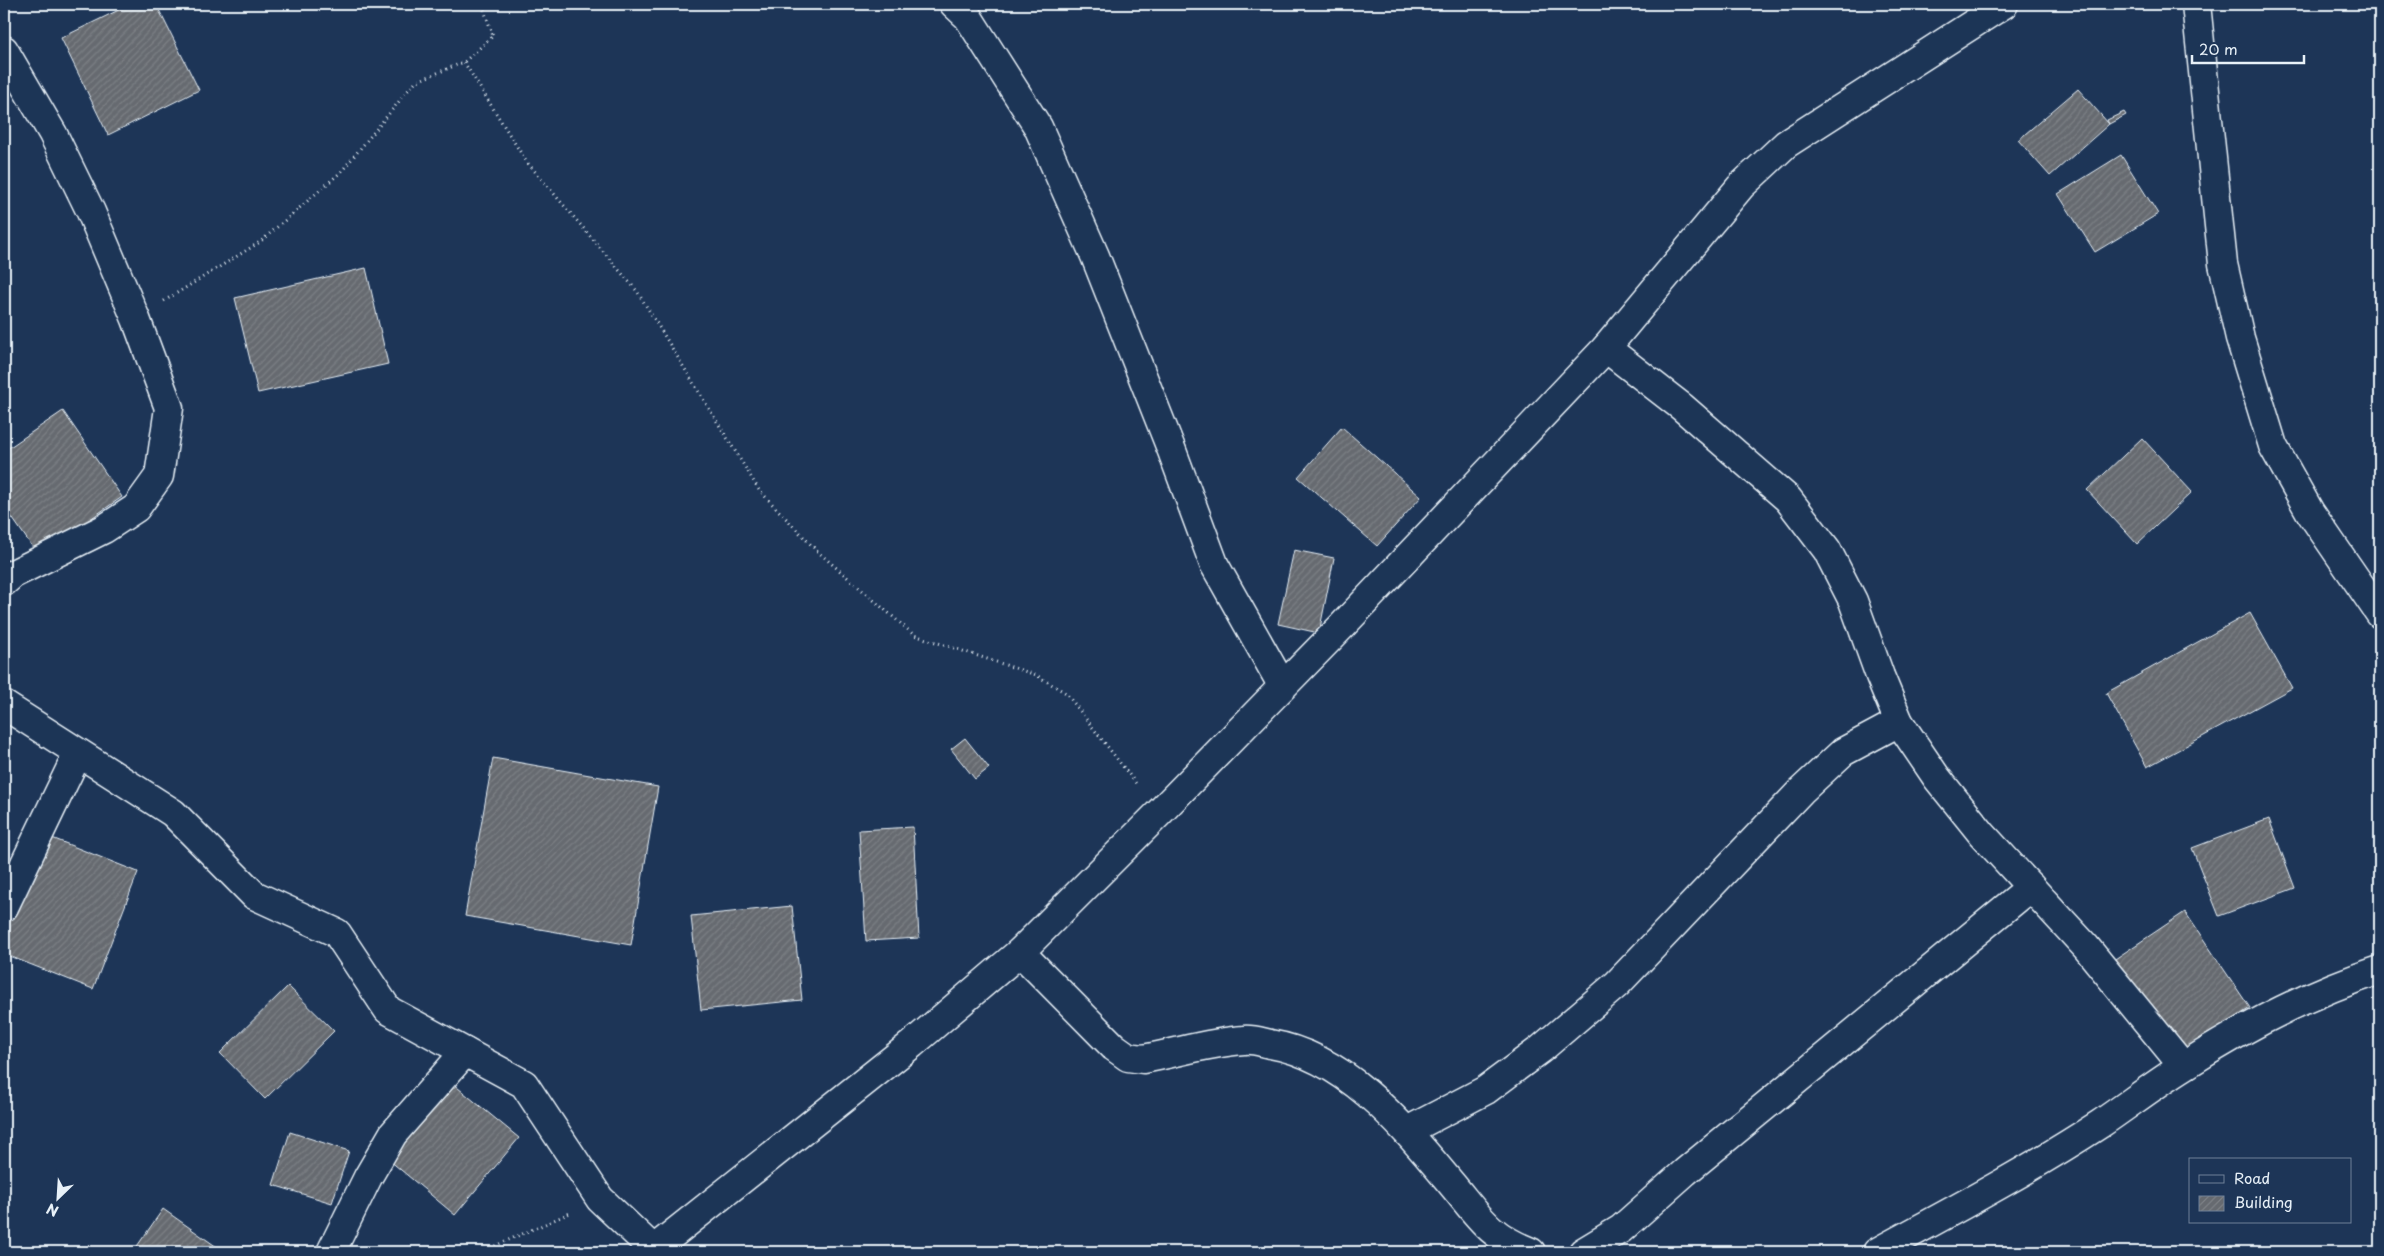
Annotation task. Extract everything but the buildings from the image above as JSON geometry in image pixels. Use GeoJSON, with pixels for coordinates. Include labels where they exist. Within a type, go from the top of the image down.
{"type":"FeatureCollection","features":[{"type":"Feature","properties":{"kind":"street"},"geometry":{"type":"LineString","coordinates":[[954,4],[968,17],[1038,127],[1095,256],[1172,451],[1214,564],[1282,685]]}},
{"type":"Feature","properties":{"kind":"street"},"geometry":{"type":"LineString","coordinates":[[4,704],[173,813],[254,895],[337,934],[388,1010],[524,1084],[600,1199],[654,1251],[896,1056],[1020,952],[1341,627],[1606,348],[1741,186],[1786,144],[2004,4]]}},
{"type":"Feature","properties":{"kind":"street"},"geometry":{"type":"LineString","coordinates":[[2196,4],[2223,264],[2240,338],[2273,446],[2310,512],[2380,614]]}},
{"type":"Feature","properties":{"kind":"street"},"geometry":{"type":"LineString","coordinates":[[4,50],[53,134],[91,212],[136,319],[169,408],[159,476],[136,508],[104,529],[13,574],[4,582]]}},
{"type":"Feature","properties":{"kind":"street"},"geometry":{"type":"LineString","coordinates":[[1606,348],[1682,407],[1793,507],[1827,550],[1853,601],[1899,722],[1937,778],[1971,820],[2086,947],[2183,1066]]}},
{"type":"Feature","properties":{"kind":"street"},"geometry":{"type":"LineString","coordinates":[[1407,1131],[1486,1090],[1541,1049],[1618,984],[1801,790],[1843,752],[1899,722]]}},
{"type":"Feature","properties":{"kind":"street"},"geometry":{"type":"LineString","coordinates":[[4,907],[78,753]]}},
{"type":"Feature","properties":{"kind":"street"},"geometry":{"type":"LineString","coordinates":[[1584,1252],[1621,1229],[1685,1172],[2031,887]]}},
{"type":"Feature","properties":{"kind":"street"},"geometry":{"type":"LineString","coordinates":[[1020,952],[1099,1032],[1128,1057],[1143,1060],[1245,1040],[1283,1046],[1321,1062],[1358,1086],[1407,1131],[1492,1232],[1515,1250]]}},
{"type":"Feature","properties":{"kind":"street"},"geometry":{"type":"LineString","coordinates":[[1877,1252],[1972,1200],[2100,1124],[2183,1066],[2258,1021],[2332,986],[2380,970]]}},
{"type":"Feature","properties":{"kind":"street"},"geometry":{"type":"LineString","coordinates":[[331,1252],[368,1177],[393,1134],[465,1052]]}},
{"type":"Feature","properties":{"kind":"path"},"geometry":{"type":"LineString","coordinates":[[136,319],[260,242],[341,172],[415,82],[464,62],[493,36],[482,4]]}},
{"type":"Feature","properties":{"kind":"path"},"geometry":{"type":"LineString","coordinates":[[464,62],[526,161],[637,291],[759,490],[817,551],[914,635],[1036,675],[1066,693],[1159,813]]}},
{"type":"Feature","properties":{"kind":"path"},"geometry":{"type":"LineString","coordinates":[[481,1252],[600,1199]]}}]}
